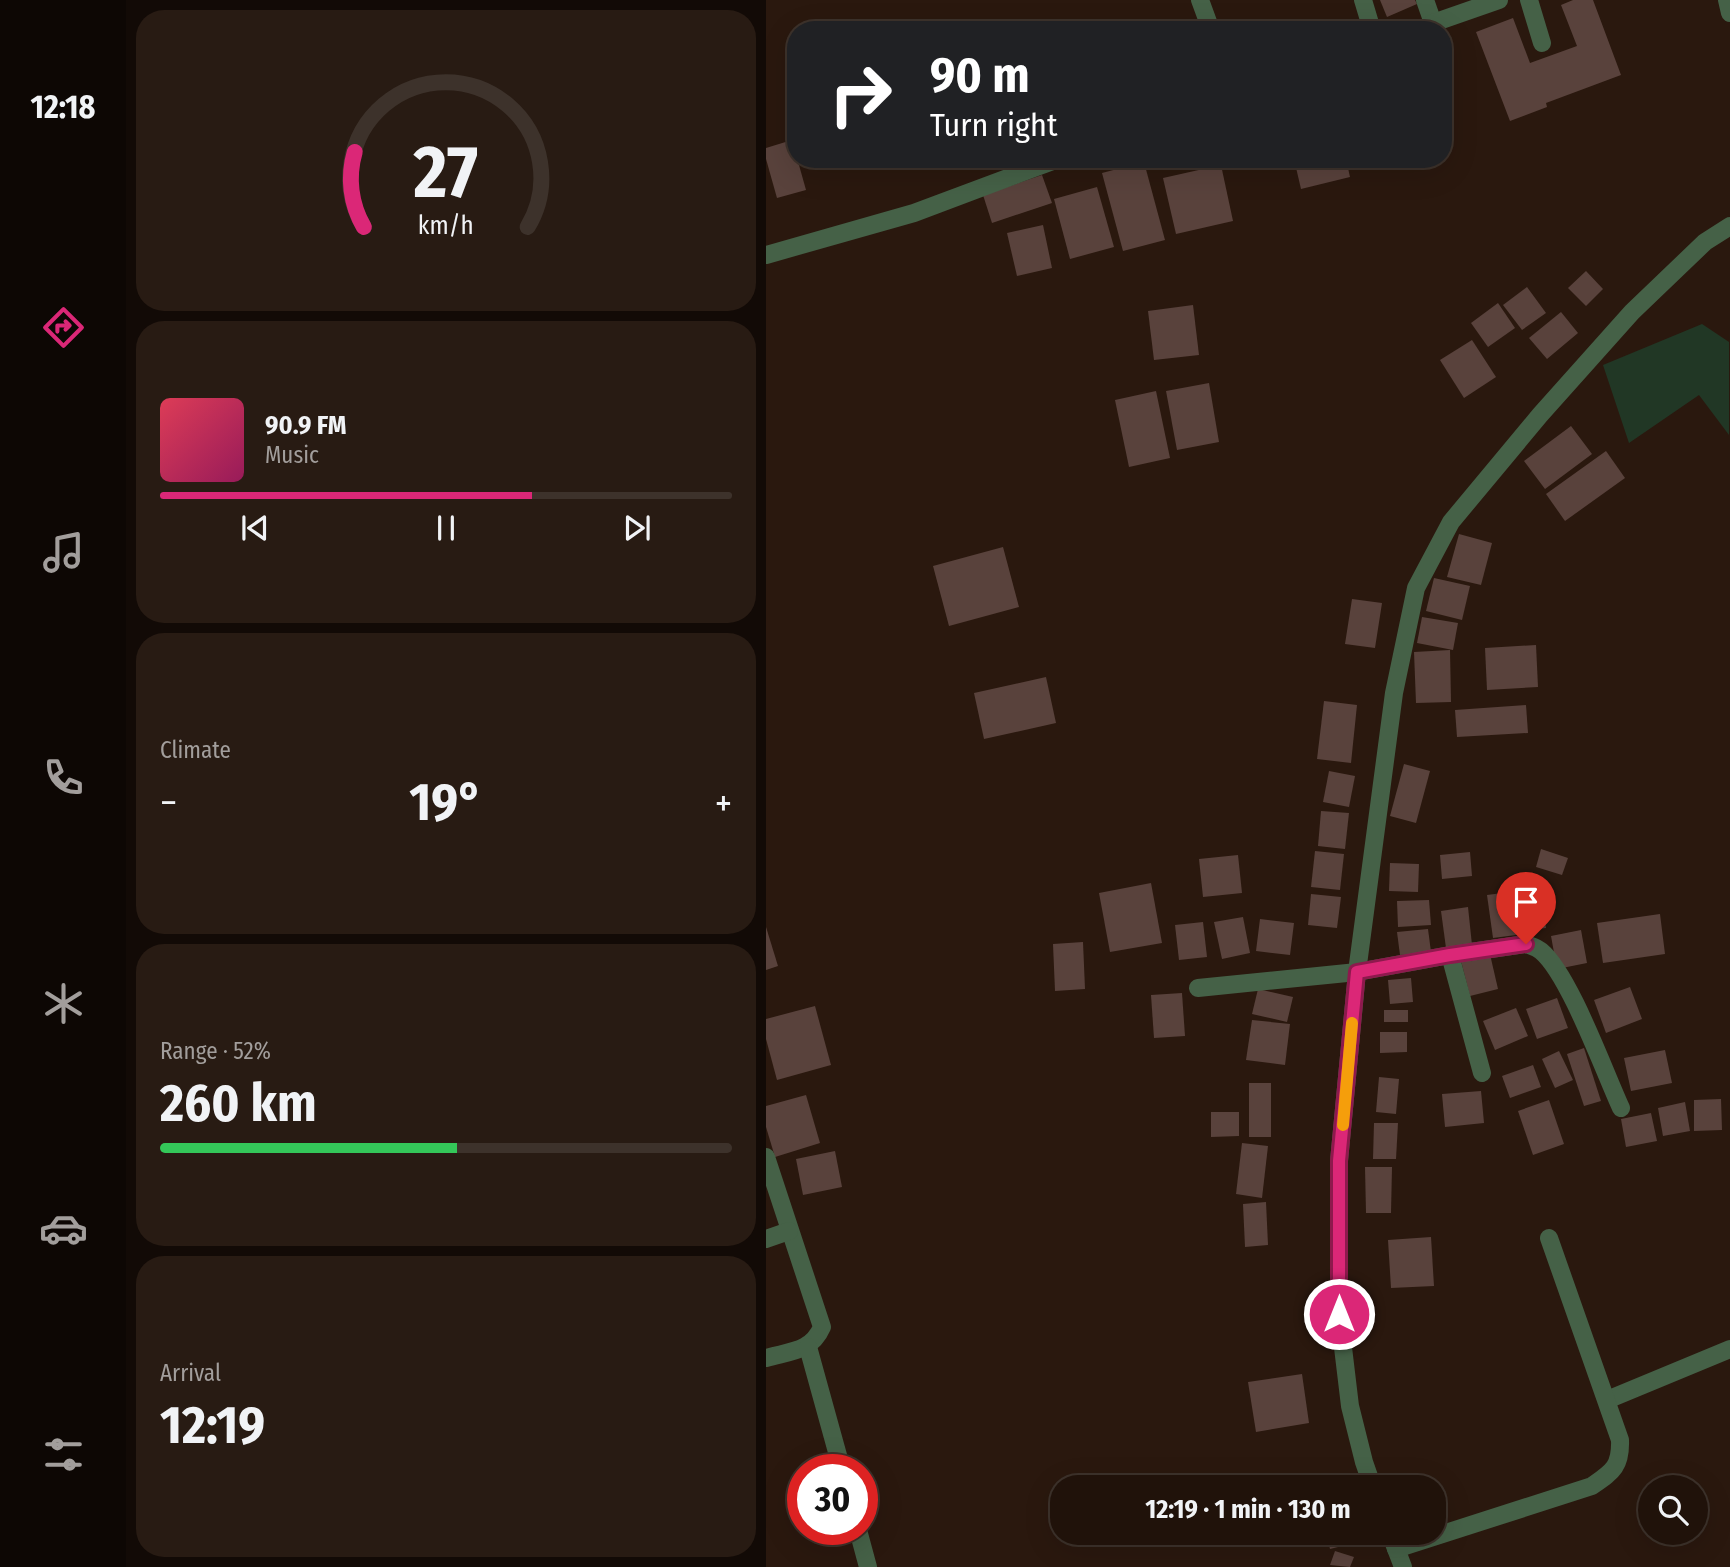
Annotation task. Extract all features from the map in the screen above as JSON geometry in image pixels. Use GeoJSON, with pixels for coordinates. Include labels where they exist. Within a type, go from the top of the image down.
{"type":"FeatureCollection","features":[{"type":"Feature","properties":{"kind":"street"},"geometry":{"type":"LineString","coordinates":[[1200,0],[1208,21]]}},
{"type":"Feature","properties":{"kind":"street"},"geometry":{"type":"LineString","coordinates":[[1363,0],[1369,21]]}},
{"type":"Feature","properties":{"kind":"street"},"geometry":{"type":"LineString","coordinates":[[1425,0],[1427,21]]}},
{"type":"Feature","properties":{"kind":"street"},"geometry":{"type":"LineString","coordinates":[[1441,21],[1499,0]]}},
{"type":"Feature","properties":{"kind":"street"},"geometry":{"type":"LineString","coordinates":[[1529,0],[1542,43]]}},
{"type":"Feature","properties":{"kind":"street"},"geometry":{"type":"LineString","coordinates":[[1727,0],[1730,13]]}},
{"type":"Feature","properties":{"kind":"street"},"geometry":{"type":"LineString","coordinates":[[766,255],[914,213],[1034,168]]}},
{"type":"Feature","properties":{"kind":"street"},"geometry":{"type":"LineString","coordinates":[[1368,1475],[1350,1406],[1339,1314],[1339,1161],[1357,972],[1394,693],[1416,588],[1451,522],[1540,415],[1632,312],[1705,242],[1730,226]]}},
{"type":"Feature","properties":{"kind":"street"},"geometry":{"type":"LineString","coordinates":[[1198,988],[1357,972],[1526,944],[1543,952],[1560,976],[1621,1108]]}},
{"type":"Feature","properties":{"kind":"street"},"geometry":{"type":"LineString","coordinates":[[1450,955],[1482,1073]]}},
{"type":"Feature","properties":{"kind":"street"},"geometry":{"type":"LineString","coordinates":[[766,1157],[822,1327],[817,1338],[808,1347],[766,1358]]}},
{"type":"Feature","properties":{"kind":"street"},"geometry":{"type":"LineString","coordinates":[[766,1239],[789,1231]]}},
{"type":"Feature","properties":{"kind":"street"},"geometry":{"type":"LineString","coordinates":[[1446,1526],[1592,1486],[1615,1470],[1621,1453],[1620,1440],[1549,1238]]}},
{"type":"Feature","properties":{"kind":"street"},"geometry":{"type":"LineString","coordinates":[[808,1347],[838,1454]]}},
{"type":"Feature","properties":{"kind":"street"},"geometry":{"type":"LineString","coordinates":[[1607,1400],[1730,1349]]}},
{"type":"Feature","properties":{"kind":"street"},"geometry":{"type":"LineString","coordinates":[[862,1545],[868,1567]]}},
{"type":"Feature","properties":{"kind":"street"},"geometry":{"type":"LineString","coordinates":[[1395,1545],[1403,1567]]}},
{"type":"Feature","properties":{"kind":"green space"},"geometry":{"type":"Polygon","coordinates":[[[1702,324],[1729,342],[1729,435],[1699,395],[1629,443],[1603,365],[1702,324]]]}},
{"type":"Feature","properties":{"kind":"building"},"geometry":{"type":"Polygon","coordinates":[[[1380,0],[1415,0],[1417,4],[1387,17],[1380,0]]]}},
{"type":"Feature","properties":{"kind":"building"},"geometry":{"type":"Polygon","coordinates":[[[1573,0],[1593,0],[1621,75],[1546,103],[1547,107],[1510,121],[1476,32],[1513,18],[1530,63],[1577,46],[1561,5],[1573,0]]]}},
{"type":"Feature","properties":{"kind":"building"},"geometry":{"type":"Polygon","coordinates":[[[787,142],[787,168],[800,168],[806,190],[777,198],[766,159],[766,148],[787,142]]]}},
{"type":"Feature","properties":{"kind":"building"},"geometry":{"type":"Polygon","coordinates":[[[1121,168],[1146,168],[1165,240],[1123,251],[1102,173],[1121,168]]]}},
{"type":"Feature","properties":{"kind":"building"},"geometry":{"type":"Polygon","coordinates":[[[1208,168],[1222,168],[1233,221],[1176,234],[1163,178],[1208,168]]]}},
{"type":"Feature","properties":{"kind":"building"},"geometry":{"type":"Polygon","coordinates":[[[1296,168],[1348,168],[1350,177],[1301,189],[1296,168]]]}},
{"type":"Feature","properties":{"kind":"building"},"geometry":{"type":"Polygon","coordinates":[[[1042,175],[1052,203],[992,223],[983,195],[1042,175]]]}},
{"type":"Feature","properties":{"kind":"building"},"geometry":{"type":"Polygon","coordinates":[[[1097,187],[1114,247],[1070,259],[1054,199],[1097,187]]]}},
{"type":"Feature","properties":{"kind":"building"},"geometry":{"type":"Polygon","coordinates":[[[1043,225],[1052,268],[1017,276],[1007,233],[1043,225]]]}},
{"type":"Feature","properties":{"kind":"building"},"geometry":{"type":"Polygon","coordinates":[[[1586,271],[1603,289],[1586,306],[1568,288],[1586,271]]]}},
{"type":"Feature","properties":{"kind":"building"},"geometry":{"type":"Polygon","coordinates":[[[1527,287],[1546,313],[1522,330],[1503,305],[1527,287]]]}},
{"type":"Feature","properties":{"kind":"building"},"geometry":{"type":"Polygon","coordinates":[[[1498,303],[1515,328],[1488,347],[1471,323],[1498,303]]]}},
{"type":"Feature","properties":{"kind":"building"},"geometry":{"type":"Polygon","coordinates":[[[1193,305],[1199,355],[1154,360],[1148,311],[1193,305]]]}},
{"type":"Feature","properties":{"kind":"building"},"geometry":{"type":"Polygon","coordinates":[[[1561,312],[1578,333],[1547,359],[1529,338],[1561,312]]]}},
{"type":"Feature","properties":{"kind":"building"},"geometry":{"type":"Polygon","coordinates":[[[1472,340],[1496,377],[1464,398],[1440,360],[1472,340]]]}},
{"type":"Feature","properties":{"kind":"building"},"geometry":{"type":"Polygon","coordinates":[[[1209,383],[1219,442],[1177,450],[1166,391],[1209,383]]]}},
{"type":"Feature","properties":{"kind":"building"},"geometry":{"type":"Polygon","coordinates":[[[1156,391],[1170,458],[1129,467],[1115,400],[1156,391]]]}},
{"type":"Feature","properties":{"kind":"building"},"geometry":{"type":"Polygon","coordinates":[[[1571,426],[1592,454],[1545,489],[1524,461],[1571,426]]]}},
{"type":"Feature","properties":{"kind":"building"},"geometry":{"type":"Polygon","coordinates":[[[1606,451],[1625,478],[1565,521],[1546,494],[1606,451]]]}},
{"type":"Feature","properties":{"kind":"building"},"geometry":{"type":"Polygon","coordinates":[[[1459,534],[1492,543],[1481,585],[1447,577],[1459,534]]]}},
{"type":"Feature","properties":{"kind":"building"},"geometry":{"type":"Polygon","coordinates":[[[1003,547],[1019,607],[949,626],[933,566],[1003,547]]]}},
{"type":"Feature","properties":{"kind":"building"},"geometry":{"type":"Polygon","coordinates":[[[1434,578],[1470,586],[1462,620],[1426,611],[1434,578]]]}},
{"type":"Feature","properties":{"kind":"building"},"geometry":{"type":"Polygon","coordinates":[[[1352,599],[1382,603],[1375,648],[1345,644],[1352,599]]]}},
{"type":"Feature","properties":{"kind":"building"},"geometry":{"type":"Polygon","coordinates":[[[1422,617],[1458,623],[1453,650],[1417,643],[1422,617]]]}},
{"type":"Feature","properties":{"kind":"building"},"geometry":{"type":"Polygon","coordinates":[[[1536,645],[1538,687],[1487,690],[1485,648],[1536,645]]]}},
{"type":"Feature","properties":{"kind":"building"},"geometry":{"type":"Polygon","coordinates":[[[1450,650],[1451,702],[1416,703],[1414,652],[1450,650]]]}},
{"type":"Feature","properties":{"kind":"building"},"geometry":{"type":"Polygon","coordinates":[[[1046,677],[1056,723],[984,739],[974,693],[1046,677]]]}},
{"type":"Feature","properties":{"kind":"building"},"geometry":{"type":"Polygon","coordinates":[[[1324,701],[1357,705],[1351,763],[1317,759],[1324,701]]]}},
{"type":"Feature","properties":{"kind":"building"},"geometry":{"type":"Polygon","coordinates":[[[1526,705],[1528,733],[1457,737],[1455,710],[1526,705]]]}},
{"type":"Feature","properties":{"kind":"building"},"geometry":{"type":"Polygon","coordinates":[[[1404,764],[1430,771],[1416,823],[1390,816],[1404,764]]]}},
{"type":"Feature","properties":{"kind":"building"},"geometry":{"type":"Polygon","coordinates":[[[1329,771],[1355,776],[1349,807],[1323,802],[1329,771]]]}},
{"type":"Feature","properties":{"kind":"building"},"geometry":{"type":"Polygon","coordinates":[[[1321,811],[1349,813],[1345,849],[1318,846],[1321,811]]]}},
{"type":"Feature","properties":{"kind":"building"},"geometry":{"type":"Polygon","coordinates":[[[1541,849],[1568,858],[1562,875],[1536,867],[1541,849]]]}},
{"type":"Feature","properties":{"kind":"building"},"geometry":{"type":"Polygon","coordinates":[[[1315,851],[1344,854],[1340,890],[1311,887],[1315,851]]]}},
{"type":"Feature","properties":{"kind":"building"},"geometry":{"type":"Polygon","coordinates":[[[1470,852],[1472,876],[1442,879],[1440,855],[1470,852]]]}},
{"type":"Feature","properties":{"kind":"building"},"geometry":{"type":"Polygon","coordinates":[[[1238,855],[1242,893],[1203,897],[1199,859],[1238,855]]]}},
{"type":"Feature","properties":{"kind":"building"},"geometry":{"type":"Polygon","coordinates":[[[1390,863],[1419,864],[1418,892],[1389,891],[1390,863]]]}},
{"type":"Feature","properties":{"kind":"building"},"geometry":{"type":"Polygon","coordinates":[[[1151,883],[1162,943],[1110,952],[1099,893],[1151,883]]]}},
{"type":"Feature","properties":{"kind":"building"},"geometry":{"type":"Polygon","coordinates":[[[1510,892],[1516,935],[1493,938],[1487,895],[1510,892]]]}},
{"type":"Feature","properties":{"kind":"building"},"geometry":{"type":"Polygon","coordinates":[[[1541,892],[1546,928],[1520,931],[1515,895],[1541,892]]]}},
{"type":"Feature","properties":{"kind":"building"},"geometry":{"type":"Polygon","coordinates":[[[1311,894],[1341,897],[1337,928],[1308,925],[1311,894]]]}},
{"type":"Feature","properties":{"kind":"building"},"geometry":{"type":"Polygon","coordinates":[[[1429,900],[1431,925],[1398,927],[1397,901],[1429,900]]]}},
{"type":"Feature","properties":{"kind":"building"},"geometry":{"type":"Polygon","coordinates":[[[1468,907],[1472,945],[1446,948],[1441,911],[1468,907]]]}},
{"type":"Feature","properties":{"kind":"building"},"geometry":{"type":"Polygon","coordinates":[[[1660,914],[1665,954],[1603,963],[1597,923],[1660,914]]]}},
{"type":"Feature","properties":{"kind":"building"},"geometry":{"type":"Polygon","coordinates":[[[1243,917],[1250,953],[1222,959],[1214,922],[1243,917]]]}},
{"type":"Feature","properties":{"kind":"building"},"geometry":{"type":"Polygon","coordinates":[[[1260,919],[1294,923],[1290,955],[1256,951],[1260,919]]]}},
{"type":"Feature","properties":{"kind":"building"},"geometry":{"type":"Polygon","coordinates":[[[1203,922],[1207,957],[1179,960],[1175,925],[1203,922]]]}},
{"type":"Feature","properties":{"kind":"building"},"geometry":{"type":"Polygon","coordinates":[[[766,927],[778,966],[766,970],[766,927]]]}},
{"type":"Feature","properties":{"kind":"building"},"geometry":{"type":"Polygon","coordinates":[[[1428,929],[1431,952],[1400,955],[1397,932],[1428,929]]]}},
{"type":"Feature","properties":{"kind":"building"},"geometry":{"type":"Polygon","coordinates":[[[1581,930],[1587,963],[1557,969],[1551,936],[1581,930]]]}},
{"type":"Feature","properties":{"kind":"building"},"geometry":{"type":"Polygon","coordinates":[[[1083,942],[1085,989],[1055,991],[1053,944],[1083,942]]]}},
{"type":"Feature","properties":{"kind":"building"},"geometry":{"type":"Polygon","coordinates":[[[1489,950],[1498,989],[1470,996],[1460,957],[1489,950]]]}},
{"type":"Feature","properties":{"kind":"building"},"geometry":{"type":"Polygon","coordinates":[[[1411,978],[1413,1002],[1390,1004],[1388,980],[1411,978]]]}},
{"type":"Feature","properties":{"kind":"building"},"geometry":{"type":"Polygon","coordinates":[[[1630,987],[1642,1019],[1606,1033],[1594,1000],[1630,987]]]}},
{"type":"Feature","properties":{"kind":"building"},"geometry":{"type":"Polygon","coordinates":[[[1258,989],[1293,997],[1287,1022],[1252,1014],[1258,989]]]}},
{"type":"Feature","properties":{"kind":"building"},"geometry":{"type":"Polygon","coordinates":[[[1182,993],[1185,1036],[1154,1038],[1151,995],[1182,993]]]}},
{"type":"Feature","properties":{"kind":"building"},"geometry":{"type":"Polygon","coordinates":[[[1557,998],[1568,1028],[1537,1039],[1526,1009],[1557,998]]]}},
{"type":"Feature","properties":{"kind":"building"},"geometry":{"type":"Polygon","coordinates":[[[815,1006],[831,1065],[777,1080],[766,1039],[766,1019],[815,1006]]]}},
{"type":"Feature","properties":{"kind":"building"},"geometry":{"type":"Polygon","coordinates":[[[1516,1008],[1528,1036],[1495,1050],[1483,1021],[1516,1008]]]}},
{"type":"Feature","properties":{"kind":"building"},"geometry":{"type":"Polygon","coordinates":[[[1384,1010],[1408,1010],[1408,1022],[1384,1022],[1384,1010]]]}},
{"type":"Feature","properties":{"kind":"building"},"geometry":{"type":"Polygon","coordinates":[[[1252,1020],[1290,1024],[1285,1065],[1246,1060],[1252,1020]]]}},
{"type":"Feature","properties":{"kind":"building"},"geometry":{"type":"Polygon","coordinates":[[[1380,1032],[1407,1032],[1407,1052],[1380,1053],[1380,1032]]]}},
{"type":"Feature","properties":{"kind":"building"},"geometry":{"type":"Polygon","coordinates":[[[1584,1048],[1601,1101],[1584,1106],[1567,1054],[1584,1048]]]}},
{"type":"Feature","properties":{"kind":"building"},"geometry":{"type":"Polygon","coordinates":[[[1665,1050],[1672,1083],[1631,1091],[1624,1058],[1665,1050]]]}},
{"type":"Feature","properties":{"kind":"building"},"geometry":{"type":"Polygon","coordinates":[[[1559,1051],[1573,1080],[1555,1088],[1542,1059],[1559,1051]]]}},
{"type":"Feature","properties":{"kind":"building"},"geometry":{"type":"Polygon","coordinates":[[[1533,1065],[1541,1087],[1510,1098],[1502,1076],[1533,1065]]]}},
{"type":"Feature","properties":{"kind":"building"},"geometry":{"type":"Polygon","coordinates":[[[1379,1077],[1399,1079],[1396,1114],[1376,1112],[1379,1077]]]}},
{"type":"Feature","properties":{"kind":"building"},"geometry":{"type":"Polygon","coordinates":[[[1249,1083],[1271,1083],[1271,1137],[1249,1137],[1249,1083]]]}},
{"type":"Feature","properties":{"kind":"building"},"geometry":{"type":"Polygon","coordinates":[[[1481,1091],[1484,1123],[1445,1127],[1442,1094],[1481,1091]]]}},
{"type":"Feature","properties":{"kind":"building"},"geometry":{"type":"Polygon","coordinates":[[[806,1095],[820,1143],[775,1157],[766,1127],[766,1106],[806,1095]]]}},
{"type":"Feature","properties":{"kind":"building"},"geometry":{"type":"Polygon","coordinates":[[[1721,1099],[1722,1130],[1694,1131],[1694,1100],[1721,1099]]]}},
{"type":"Feature","properties":{"kind":"building"},"geometry":{"type":"Polygon","coordinates":[[[1549,1100],[1564,1144],[1533,1155],[1518,1111],[1549,1100]]]}},
{"type":"Feature","properties":{"kind":"building"},"geometry":{"type":"Polygon","coordinates":[[[1685,1102],[1690,1131],[1663,1136],[1658,1108],[1685,1102]]]}},
{"type":"Feature","properties":{"kind":"building"},"geometry":{"type":"Polygon","coordinates":[[[1211,1112],[1239,1112],[1239,1136],[1211,1137],[1211,1112]]]}},
{"type":"Feature","properties":{"kind":"building"},"geometry":{"type":"Polygon","coordinates":[[[1651,1113],[1657,1141],[1626,1147],[1621,1119],[1651,1113]]]}},
{"type":"Feature","properties":{"kind":"building"},"geometry":{"type":"Polygon","coordinates":[[[1374,1123],[1398,1123],[1396,1159],[1373,1159],[1374,1123]]]}},
{"type":"Feature","properties":{"kind":"building"},"geometry":{"type":"Polygon","coordinates":[[[1242,1143],[1268,1146],[1262,1198],[1236,1194],[1242,1143]]]}},
{"type":"Feature","properties":{"kind":"building"},"geometry":{"type":"Polygon","coordinates":[[[835,1151],[842,1187],[803,1195],[796,1159],[835,1151]]]}},
{"type":"Feature","properties":{"kind":"building"},"geometry":{"type":"Polygon","coordinates":[[[1365,1167],[1392,1167],[1391,1213],[1366,1213],[1365,1167]]]}},
{"type":"Feature","properties":{"kind":"building"},"geometry":{"type":"Polygon","coordinates":[[[1266,1202],[1268,1245],[1245,1247],[1243,1204],[1266,1202]]]}},
{"type":"Feature","properties":{"kind":"building"},"geometry":{"type":"Polygon","coordinates":[[[1431,1237],[1434,1286],[1391,1288],[1388,1240],[1431,1237]]]}},
{"type":"Feature","properties":{"kind":"building"},"geometry":{"type":"Polygon","coordinates":[[[1302,1374],[1309,1423],[1256,1432],[1248,1382],[1302,1374]]]}},
{"type":"Feature","properties":{"kind":"building"},"geometry":{"type":"Polygon","coordinates":[[[1329,1545],[1346,1545],[1330,1549],[1329,1545]]]}},
{"type":"Feature","properties":{"kind":"building"},"geometry":{"type":"Polygon","coordinates":[[[1335,1551],[1354,1557],[1350,1567],[1330,1565],[1335,1551]]]}},
{"type":"Feature","properties":{"kind":"slow traffic"},"geometry":{"type":"LineString","coordinates":[[1343,1125],[1352,1023]]}},
{"type":"Feature","properties":{"kind":"route"},"geometry":{"type":"LineString","coordinates":[[1339,1314],[1339,1161],[1357,972],[1526,944]]}}]}
